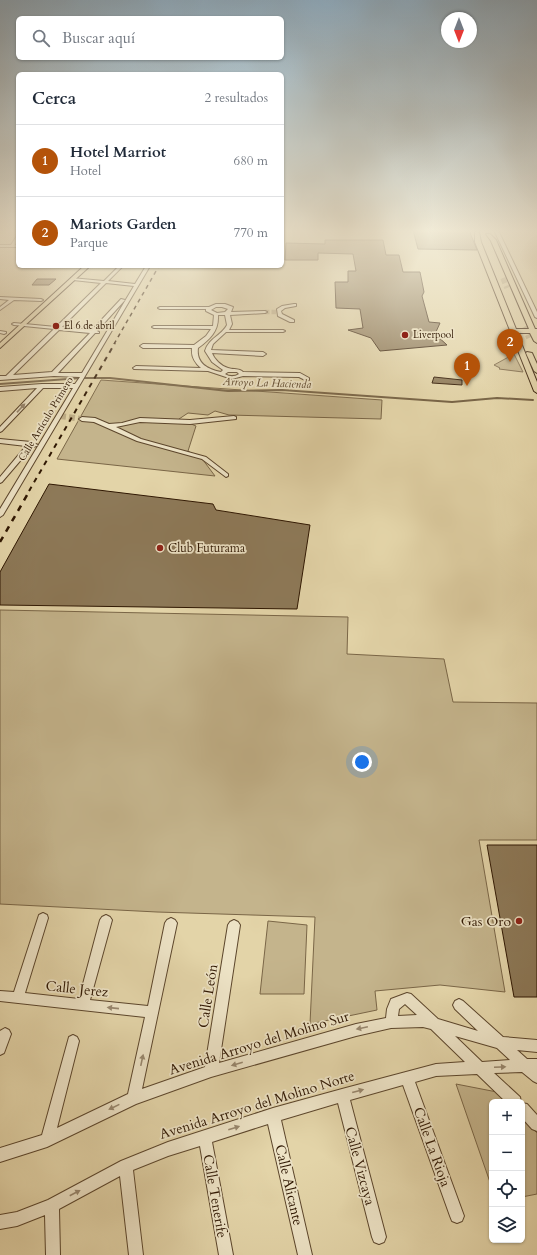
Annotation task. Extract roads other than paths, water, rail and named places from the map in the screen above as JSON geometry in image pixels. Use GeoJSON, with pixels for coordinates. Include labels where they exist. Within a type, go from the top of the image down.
{"type":"FeatureCollection","features":[{"type":"Feature","properties":{"kind":"main road"},"geometry":{"type":"LineString","coordinates":[[1,334],[53,289]]}},
{"type":"Feature","properties":{"kind":"main road"},"geometry":{"type":"LineString","coordinates":[[0,346],[63,289]]}},
{"type":"Feature","properties":{"kind":"main road"},"geometry":{"type":"LineString","coordinates":[[498,289],[517,329],[533,335]]}},
{"type":"Feature","properties":{"kind":"main road"},"geometry":{"type":"LineString","coordinates":[[505,289],[537,391]]}},
{"type":"Feature","properties":{"kind":"main road"},"geometry":{"type":"LineString","coordinates":[[515,289],[527,316],[533,335],[537,356]]}},
{"type":"Feature","properties":{"kind":"main road"},"geometry":{"type":"LineString","coordinates":[[527,316],[532,308]]}},
{"type":"Feature","properties":{"kind":"main road"},"geometry":{"type":"LineString","coordinates":[[533,335],[537,371]]}},
{"type":"Feature","properties":{"kind":"street"},"geometry":{"type":"LineString","coordinates":[[8,377],[98,289]]}},
{"type":"Feature","properties":{"kind":"street"},"geometry":{"type":"LineString","coordinates":[[523,289],[537,317]]}},
{"type":"Feature","properties":{"kind":"street"},"geometry":{"type":"LineString","coordinates":[[54,374],[92,331],[132,290]]}},
{"type":"Feature","properties":{"kind":"street","name":"Calle Artículo Primero"},"geometry":{"type":"LineString","coordinates":[[0,515],[60,416],[132,290]]}},
{"type":"Feature","properties":{"kind":"street"},"geometry":{"type":"LineString","coordinates":[[0,298],[41,300]]}},
{"type":"Feature","properties":{"kind":"street"},"geometry":{"type":"LineString","coordinates":[[1,308],[14,298]]}},
{"type":"Feature","properties":{"kind":"street"},"geometry":{"type":"LineString","coordinates":[[160,308],[208,308],[218,303],[229,311]]}},
{"type":"Feature","properties":{"kind":"street"},"geometry":{"type":"LineString","coordinates":[[291,306],[278,311],[292,321]]}},
{"type":"Feature","properties":{"kind":"street"},"geometry":{"type":"LineString","coordinates":[[208,308],[208,311],[216,314],[229,311],[265,311]]}},
{"type":"Feature","properties":{"kind":"street"},"geometry":{"type":"LineString","coordinates":[[226,331],[229,320],[229,311]]}},
{"type":"Feature","properties":{"kind":"street"},"geometry":{"type":"LineString","coordinates":[[143,346],[195,347],[207,338],[215,328],[217,324],[216,314]]}},
{"type":"Feature","properties":{"kind":"street"},"geometry":{"type":"LineString","coordinates":[[14,324],[107,332]]}},
{"type":"Feature","properties":{"kind":"street"},"geometry":{"type":"LineString","coordinates":[[154,326],[215,328]]}},
{"type":"Feature","properties":{"kind":"street"},"geometry":{"type":"LineString","coordinates":[[225,372],[210,358],[208,351],[214,339],[226,331],[283,331]]}},
{"type":"Feature","properties":{"kind":"street"},"geometry":{"type":"LineString","coordinates":[[207,338],[214,339]]}},
{"type":"Feature","properties":{"kind":"street"},"geometry":{"type":"LineString","coordinates":[[195,347],[194,353],[196,360],[208,370]]}},
{"type":"Feature","properties":{"kind":"street"},"geometry":{"type":"LineString","coordinates":[[208,351],[263,354]]}},
{"type":"Feature","properties":{"kind":"street"},"geometry":{"type":"LineString","coordinates":[[136,368],[208,370],[225,372],[236,370],[242,374],[300,375],[307,379]]}},
{"type":"Feature","properties":{"kind":"street"},"geometry":{"type":"LineString","coordinates":[[0,378],[54,374],[81,380]]}},
{"type":"Feature","properties":{"kind":"street"},"geometry":{"type":"LineString","coordinates":[[0,389],[42,386],[81,380]]}},
{"type":"Feature","properties":{"kind":"street"},"geometry":{"type":"LineString","coordinates":[[0,430],[42,386]]}},
{"type":"Feature","properties":{"kind":"street"},"geometry":{"type":"LineString","coordinates":[[82,418],[95,420],[139,440],[204,458],[226,475]]}},
{"type":"Feature","properties":{"kind":"street"},"geometry":{"type":"LineString","coordinates":[[106,426],[122,425],[140,420],[190,422],[234,418]]}},
{"type":"Feature","properties":{"kind":"street"},"geometry":{"type":"LineString","coordinates":[[0,441],[42,446]]}},
{"type":"Feature","properties":{"kind":"street"},"geometry":{"type":"LineString","coordinates":[[0,481],[31,444]]}},
{"type":"Feature","properties":{"kind":"street"},"geometry":{"type":"LineString","coordinates":[[6,474],[23,477]]}},
{"type":"Feature","properties":{"kind":"street"},"geometry":{"type":"LineString","coordinates":[[18,998],[43,918]]}},
{"type":"Feature","properties":{"kind":"street"},"geometry":{"type":"LineString","coordinates":[[83,1005],[106,920]]}},
{"type":"Feature","properties":{"kind":"street"},"geometry":{"type":"LineString","coordinates":[[134,1098],[171,922]]}},
{"type":"Feature","properties":{"kind":"street","name":"Calle León"},"geometry":{"type":"LineString","coordinates":[[211,1071],[234,925]]}},
{"type":"Feature","properties":{"kind":"street","name":"Calle Jerez"},"geometry":{"type":"LineString","coordinates":[[0,996],[152,1012]]}},
{"type":"Feature","properties":{"kind":"street"},"geometry":{"type":"LineString","coordinates":[[391,1022],[394,1004],[396,1001],[407,998],[511,1099]]}},
{"type":"Feature","properties":{"kind":"street"},"geometry":{"type":"LineString","coordinates":[[459,1005],[500,1043],[531,1065],[537,1077]]}},
{"type":"Feature","properties":{"kind":"street","name":"Avenida Arroyo del Molino Sur"},"geometry":{"type":"LineString","coordinates":[[0,1155],[47,1140],[134,1098],[211,1071],[356,1030],[391,1022],[423,1021],[500,1043],[537,1046]]}},
{"type":"Feature","properties":{"kind":"street"},"geometry":{"type":"LineString","coordinates":[[0,1049],[5,1034]]}},
{"type":"Feature","properties":{"kind":"street"},"geometry":{"type":"LineString","coordinates":[[47,1140],[73,1041]]}},
{"type":"Feature","properties":{"kind":"street","name":"Avenida Arroyo del Molino Norte"},"geometry":{"type":"LineString","coordinates":[[0,1222],[16,1219],[52,1205],[126,1166],[168,1149],[273,1115],[436,1070],[531,1065]]}},
{"type":"Feature","properties":{"kind":"street","name":"Calle La Rioja"},"geometry":{"type":"LineString","coordinates":[[407,1078],[457,1216]]}},
{"type":"Feature","properties":{"kind":"street","name":"Calle Vizcaya"},"geometry":{"type":"LineString","coordinates":[[342,1095],[379,1237]]}},
{"type":"Feature","properties":{"kind":"street"},"geometry":{"type":"LineString","coordinates":[[525,1112],[537,1124]]}},
{"type":"Feature","properties":{"kind":"street","name":"Calle Alicante"},"geometry":{"type":"LineString","coordinates":[[273,1115],[305,1255]]}},
{"type":"Feature","properties":{"kind":"street","name":"Calle Tenerife"},"geometry":{"type":"LineString","coordinates":[[205,1137],[226,1255]]}},
{"type":"Feature","properties":{"kind":"street"},"geometry":{"type":"LineString","coordinates":[[126,1166],[136,1255]]}},
{"type":"Feature","properties":{"kind":"street"},"geometry":{"type":"LineString","coordinates":[[52,1205],[53,1255]]}},
{"type":"Feature","properties":{"kind":"waterway","name":"Arroyo La Hacienda"},"geometry":{"type":"LineString","coordinates":[[0,384],[81,378],[110,378],[228,391],[282,390],[452,402],[497,398],[533,400]]}},
{"type":"Feature","properties":{"kind":"tunnel"},"geometry":{"type":"LineString","coordinates":[[265,312],[276,312]]}},
{"type":"Feature","properties":{"kind":"tunnel"},"geometry":{"type":"LineString","coordinates":[[524,327],[529,338]]}},
{"type":"Feature","properties":{"kind":"tunnel"},"geometry":{"type":"LineString","coordinates":[[60,416],[82,419]]}},
{"type":"Feature","properties":{"kind":"railway"},"geometry":{"type":"LineString","coordinates":[[114,344],[146,289]]}},
{"type":"Feature","properties":{"kind":"railway"},"geometry":{"type":"LineString","coordinates":[[29,491],[115,343]]}},
{"type":"Feature","properties":{"kind":"railway"},"geometry":{"type":"LineString","coordinates":[[0,542],[30,490]]}},
{"type":"Feature","properties":{"kind":"place","name":"El 6 de abril"},"geometry":{"type":"Point","coordinates":[56,326]}},
{"type":"Feature","properties":{"kind":"place","name":"Liverpool"},"geometry":{"type":"Point","coordinates":[405,335]}},
{"type":"Feature","properties":{"kind":"place","name":"Mariots Garden"},"geometry":{"type":"Point","coordinates":[510,362]}},
{"type":"Feature","properties":{"kind":"place","name":"Hotel Marriot"},"geometry":{"type":"Point","coordinates":[467,386]}},
{"type":"Feature","properties":{"kind":"place","name":"Club Futurama"},"geometry":{"type":"Point","coordinates":[160,548]}},
{"type":"Feature","properties":{"kind":"place","name":"Gas Oro"},"geometry":{"type":"Point","coordinates":[519,921]}}]}
